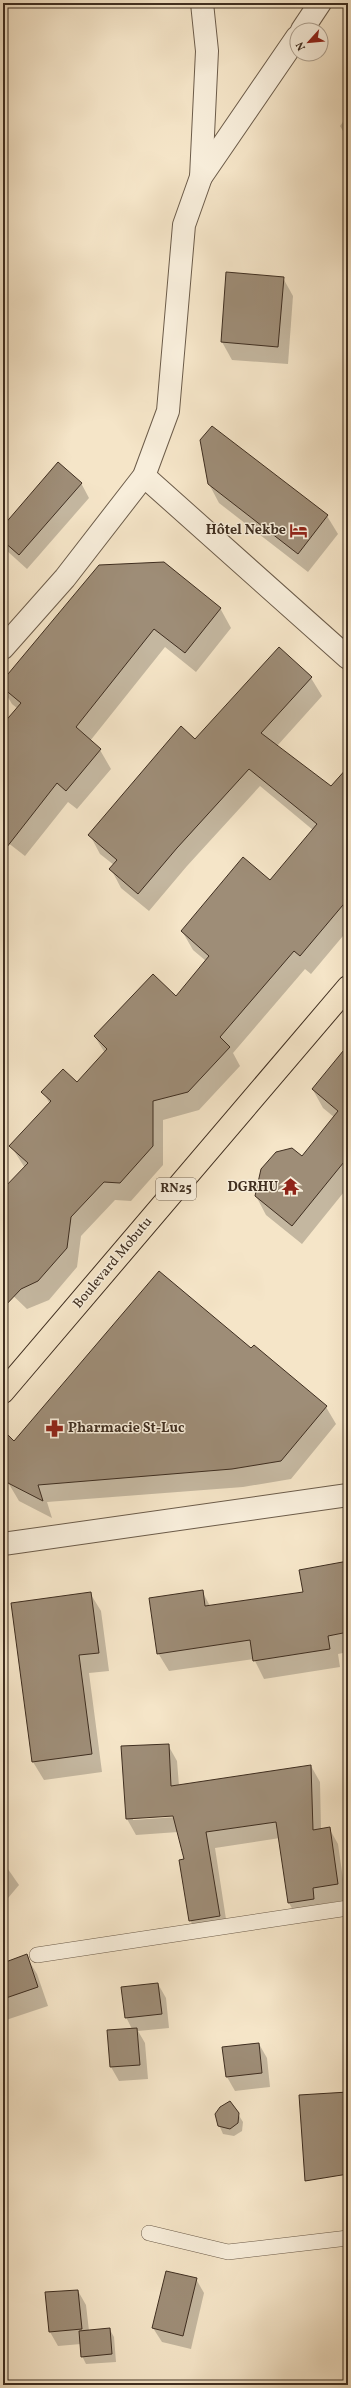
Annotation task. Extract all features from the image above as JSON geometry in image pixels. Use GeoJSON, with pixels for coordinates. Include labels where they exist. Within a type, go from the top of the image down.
{"type":"FeatureCollection","features":[{"type":"Feature","properties":{"kind":"main road","name":"Boulevard Mobutu"},"geometry":{"type":"LineString","coordinates":[[3,1392],[348,987]]}},
{"type":"Feature","properties":{"kind":"street"},"geometry":{"type":"LineString","coordinates":[[201,177],[207,51],[202,3]]}},
{"type":"Feature","properties":{"kind":"street"},"geometry":{"type":"LineString","coordinates":[[307,22],[320,3]]}},
{"type":"Feature","properties":{"kind":"street"},"geometry":{"type":"LineString","coordinates":[[3,648],[66,578],[144,476],[168,411],[184,225],[201,177],[289,49]]}},
{"type":"Feature","properties":{"kind":"street"},"geometry":{"type":"LineString","coordinates":[[144,476],[348,658]]}},
{"type":"Feature","properties":{"kind":"street"},"geometry":{"type":"LineString","coordinates":[[3,1544],[348,1495]]}},
{"type":"Feature","properties":{"kind":"lane"},"geometry":{"type":"LineString","coordinates":[[37,1955],[348,1908]]}},
{"type":"Feature","properties":{"kind":"lane"},"geometry":{"type":"LineString","coordinates":[[149,2233],[228,2252],[348,2238]]}},
{"type":"Feature","properties":{"kind":"building"},"geometry":{"type":"Polygon","coordinates":[[[226,272],[284,277],[278,347],[221,342],[226,272]]]}},
{"type":"Feature","properties":{"kind":"building"},"geometry":{"type":"Polygon","coordinates":[[[212,426],[328,515],[298,554],[208,484],[200,440],[212,426]]]}},
{"type":"Feature","properties":{"kind":"building"},"geometry":{"type":"Polygon","coordinates":[[[58,462],[82,483],[19,555],[3,541],[3,526],[58,462]]]}},
{"type":"Feature","properties":{"kind":"building"},"geometry":{"type":"Polygon","coordinates":[[[164,562],[221,608],[185,653],[154,629],[76,727],[101,749],[66,791],[57,783],[3,852],[3,724],[21,703],[3,688],[3,680],[99,565],[164,562]]]}},
{"type":"Feature","properties":{"kind":"building"},"geometry":{"type":"Polygon","coordinates":[[[279,647],[312,677],[261,733],[331,786],[348,767],[348,899],[300,956],[294,951],[220,1037],[230,1047],[188,1092],[153,1101],[153,1146],[120,1183],[104,1182],[71,1217],[67,1248],[38,1281],[21,1289],[3,1308],[3,1189],[28,1163],[9,1146],[51,1101],[41,1092],[63,1069],[77,1082],[107,1049],[94,1036],[153,974],[176,996],[209,956],[181,931],[243,857],[270,880],[317,824],[249,769],[177,848],[138,894],[109,869],[117,860],[88,835],[181,726],[195,739],[279,647]]]}},
{"type":"Feature","properties":{"kind":"building"},"geometry":{"type":"Polygon","coordinates":[[[348,1045],[348,1157],[292,1226],[255,1196],[261,1169],[276,1152],[292,1148],[302,1156],[338,1111],[312,1089],[348,1045]]]}},
{"type":"Feature","properties":{"kind":"building"},"geometry":{"type":"Polygon","coordinates":[[[159,1271],[251,1348],[254,1345],[327,1406],[281,1461],[232,1469],[38,1485],[43,1501],[8,1483],[3,1475],[3,1430],[14,1441],[159,1271]]]}},
{"type":"Feature","properties":{"kind":"building"},"geometry":{"type":"Polygon","coordinates":[[[348,1561],[348,1632],[328,1636],[330,1649],[253,1661],[250,1640],[157,1654],[149,1598],[203,1590],[205,1606],[303,1592],[299,1570],[348,1561]]]}},
{"type":"Feature","properties":{"kind":"building"},"geometry":{"type":"Polygon","coordinates":[[[91,1592],[99,1653],[79,1655],[92,1754],[32,1762],[11,1603],[91,1592]]]}},
{"type":"Feature","properties":{"kind":"building"},"geometry":{"type":"Polygon","coordinates":[[[169,1744],[171,1786],[311,1765],[313,1830],[330,1827],[338,1884],[313,1888],[314,1899],[288,1903],[276,1822],[206,1832],[220,1916],[189,1921],[179,1860],[184,1859],[173,1816],[126,1819],[121,1746],[169,1744]]]}},
{"type":"Feature","properties":{"kind":"building"},"geometry":{"type":"Polygon","coordinates":[[[27,1954],[38,1987],[3,1999],[3,1963],[27,1954]]]}},
{"type":"Feature","properties":{"kind":"building"},"geometry":{"type":"Polygon","coordinates":[[[158,1983],[162,2014],[125,2018],[121,1987],[158,1983]]]}},
{"type":"Feature","properties":{"kind":"building"},"geometry":{"type":"Polygon","coordinates":[[[137,2028],[140,2065],[110,2067],[107,2030],[137,2028]]]}},
{"type":"Feature","properties":{"kind":"building"},"geometry":{"type":"Polygon","coordinates":[[[259,2043],[262,2073],[226,2077],[222,2047],[259,2043]]]}},
{"type":"Feature","properties":{"kind":"building"},"geometry":{"type":"Polygon","coordinates":[[[348,2092],[348,2174],[305,2181],[299,2095],[348,2092]]]}},
{"type":"Feature","properties":{"kind":"building"},"geometry":{"type":"Polygon","coordinates":[[[230,2101],[239,2113],[238,2123],[230,2129],[218,2126],[215,2114],[220,2107],[230,2101]]]}},
{"type":"Feature","properties":{"kind":"building"},"geometry":{"type":"Polygon","coordinates":[[[166,2271],[197,2278],[183,2336],[152,2328],[166,2271]]]}},
{"type":"Feature","properties":{"kind":"building"},"geometry":{"type":"Polygon","coordinates":[[[78,2290],[82,2329],[49,2332],[45,2292],[78,2290]]]}},
{"type":"Feature","properties":{"kind":"building"},"geometry":{"type":"Polygon","coordinates":[[[110,2328],[112,2354],[81,2357],[79,2331],[110,2328]]]}},
{"type":"Feature","properties":{"kind":"place","name":"Hôtel Nekbe"},"geometry":{"type":"Point","coordinates":[299,530]}},
{"type":"Feature","properties":{"kind":"place","name":"DGRHU"},"geometry":{"type":"Point","coordinates":[291,1187]}},
{"type":"Feature","properties":{"kind":"place","name":"Pharmacie St-Luc"},"geometry":{"type":"Point","coordinates":[55,1428]}}]}
